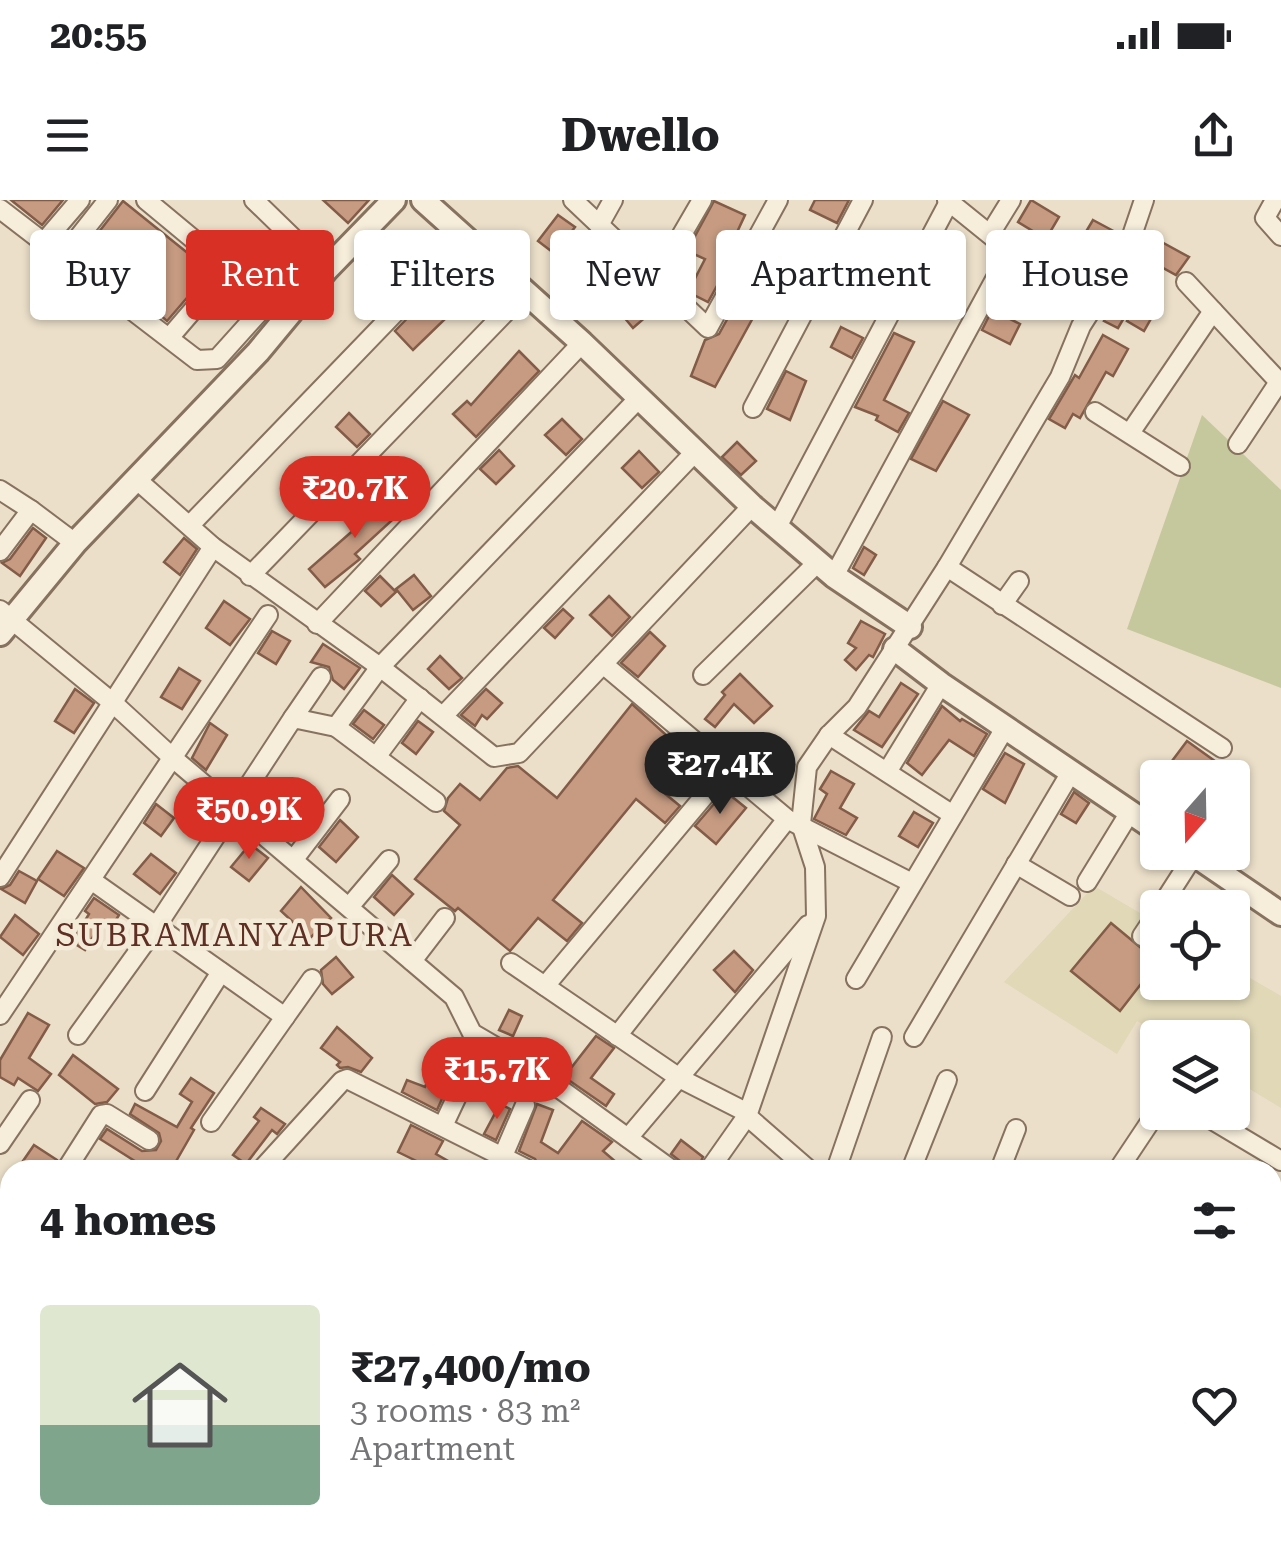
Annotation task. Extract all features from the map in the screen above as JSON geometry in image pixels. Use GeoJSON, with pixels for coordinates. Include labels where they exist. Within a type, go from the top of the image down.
{"type":"FeatureCollection","features":[{"type":"Feature","properties":{"kind":"street"},"geometry":{"type":"LineString","coordinates":[[54,230],[80,200]]}},
{"type":"Feature","properties":{"kind":"street"},"geometry":{"type":"LineString","coordinates":[[84,230],[108,200]]}},
{"type":"Feature","properties":{"kind":"street"},"geometry":{"type":"LineString","coordinates":[[146,200],[186,232]]}},
{"type":"Feature","properties":{"kind":"street"},"geometry":{"type":"LineString","coordinates":[[254,200],[285,230]]}},
{"type":"Feature","properties":{"kind":"street"},"geometry":{"type":"LineString","coordinates":[[334,262],[394,200]]}},
{"type":"Feature","properties":{"kind":"street"},"geometry":{"type":"LineString","coordinates":[[423,200],[456,230]]}},
{"type":"Feature","properties":{"kind":"street"},"geometry":{"type":"LineString","coordinates":[[573,200],[604,230]]}},
{"type":"Feature","properties":{"kind":"street"},"geometry":{"type":"LineString","coordinates":[[599,225],[613,200]]}},
{"type":"Feature","properties":{"kind":"street"},"geometry":{"type":"LineString","coordinates":[[685,230],[702,200]]}},
{"type":"Feature","properties":{"kind":"street"},"geometry":{"type":"LineString","coordinates":[[696,317],[708,328],[776,205],[756,200]]}},
{"type":"Feature","properties":{"kind":"street"},"geometry":{"type":"LineString","coordinates":[[754,408],[863,200]]}},
{"type":"Feature","properties":{"kind":"street"},"geometry":{"type":"LineString","coordinates":[[992,230],[1011,200]]}},
{"type":"Feature","properties":{"kind":"street"},"geometry":{"type":"LineString","coordinates":[[1134,230],[1144,200]]}},
{"type":"Feature","properties":{"kind":"street"},"geometry":{"type":"LineString","coordinates":[[1275,200],[1265,218],[1281,236]]}},
{"type":"Feature","properties":{"kind":"street"},"geometry":{"type":"LineString","coordinates":[[777,527],[948,201],[986,231]]}},
{"type":"Feature","properties":{"kind":"street"},"geometry":{"type":"LineString","coordinates":[[0,210],[30,232]]}},
{"type":"Feature","properties":{"kind":"street"},"geometry":{"type":"LineString","coordinates":[[1186,282],[1280,383],[1238,444]]}},
{"type":"Feature","properties":{"kind":"street"},"geometry":{"type":"LineString","coordinates":[[702,675],[826,569],[986,293]]}},
{"type":"Feature","properties":{"kind":"street"},"geometry":{"type":"LineString","coordinates":[[530,298],[752,506],[826,569],[910,627]]}},
{"type":"Feature","properties":{"kind":"street"},"geometry":{"type":"LineString","coordinates":[[1130,433],[1213,311]]}},
{"type":"Feature","properties":{"kind":"street"},"geometry":{"type":"LineString","coordinates":[[169,338],[186,318]]}},
{"type":"Feature","properties":{"kind":"street"},"geometry":{"type":"LineString","coordinates":[[146,320],[197,360],[206,362],[216,359],[252,320]]}},
{"type":"Feature","properties":{"kind":"street"},"geometry":{"type":"LineString","coordinates":[[285,320],[4,621],[113,703],[454,997],[468,1030],[527,1065],[658,1160]]}},
{"type":"Feature","properties":{"kind":"street"},"geometry":{"type":"LineString","coordinates":[[190,525],[388,320]]}},
{"type":"Feature","properties":{"kind":"street"},"geometry":{"type":"LineString","coordinates":[[250,576],[498,320]]}},
{"type":"Feature","properties":{"kind":"street"},"geometry":{"type":"LineString","coordinates":[[617,1036],[794,822],[807,767],[857,707],[948,567],[1060,377],[1085,320]]}},
{"type":"Feature","properties":{"kind":"street"},"geometry":{"type":"LineString","coordinates":[[243,330],[263,346]]}},
{"type":"Feature","properties":{"kind":"street"},"geometry":{"type":"LineString","coordinates":[[316,624],[582,343]]}},
{"type":"Feature","properties":{"kind":"street"},"geometry":{"type":"LineString","coordinates":[[336,727],[380,668],[640,398]]}},
{"type":"Feature","properties":{"kind":"street"},"geometry":{"type":"LineString","coordinates":[[1095,412],[1180,466]]}},
{"type":"Feature","properties":{"kind":"street"},"geometry":{"type":"LineString","coordinates":[[444,716],[696,451]]}},
{"type":"Feature","properties":{"kind":"street"},"geometry":{"type":"LineString","coordinates":[[136,480],[250,576],[380,668],[494,757],[520,752],[752,506]]}},
{"type":"Feature","properties":{"kind":"street"},"geometry":{"type":"LineString","coordinates":[[0,490],[75,543]]}},
{"type":"Feature","properties":{"kind":"street"},"geometry":{"type":"LineString","coordinates":[[0,551],[30,510]]}},
{"type":"Feature","properties":{"kind":"street"},"geometry":{"type":"LineString","coordinates":[[0,877],[214,548]]}},
{"type":"Feature","properties":{"kind":"street"},"geometry":{"type":"LineString","coordinates":[[948,567],[1222,748]]}},
{"type":"Feature","properties":{"kind":"street"},"geometry":{"type":"LineString","coordinates":[[1002,605],[1019,581]]}},
{"type":"Feature","properties":{"kind":"street"},"geometry":{"type":"LineString","coordinates":[[0,1015],[268,615]]}},
{"type":"Feature","properties":{"kind":"street"},"geometry":{"type":"LineString","coordinates":[[895,649],[1140,818]]}},
{"type":"Feature","properties":{"kind":"street"},"geometry":{"type":"LineString","coordinates":[[603,664],[726,770],[794,822],[912,883]]}},
{"type":"Feature","properties":{"kind":"street"},"geometry":{"type":"LineString","coordinates":[[78,1035],[156,927],[321,677]]}},
{"type":"Feature","properties":{"kind":"street"},"geometry":{"type":"LineString","coordinates":[[887,772],[941,684]]}},
{"type":"Feature","properties":{"kind":"street"},"geometry":{"type":"LineString","coordinates":[[376,757],[420,698]]}},
{"type":"Feature","properties":{"kind":"street"},"geometry":{"type":"LineString","coordinates":[[292,718],[336,727],[436,802]]}},
{"type":"Feature","properties":{"kind":"street"},"geometry":{"type":"LineString","coordinates":[[856,978],[1005,728]]}},
{"type":"Feature","properties":{"kind":"street"},"geometry":{"type":"LineString","coordinates":[[830,735],[953,815]]}},
{"type":"Feature","properties":{"kind":"street"},"geometry":{"type":"LineString","coordinates":[[546,986],[726,770]]}},
{"type":"Feature","properties":{"kind":"street"},"geometry":{"type":"LineString","coordinates":[[914,1037],[1071,772]]}},
{"type":"Feature","properties":{"kind":"street"},"geometry":{"type":"LineString","coordinates":[[294,859],[340,799]]}},
{"type":"Feature","properties":{"kind":"street"},"geometry":{"type":"LineString","coordinates":[[1087,882],[1130,812]]}},
{"type":"Feature","properties":{"kind":"street"},"geometry":{"type":"LineString","coordinates":[[716,1160],[746,1114],[816,916],[816,868],[794,822]]}},
{"type":"Feature","properties":{"kind":"street"},"geometry":{"type":"LineString","coordinates":[[348,907],[389,860]]}},
{"type":"Feature","properties":{"kind":"street"},"geometry":{"type":"LineString","coordinates":[[1016,864],[1070,896]]}},
{"type":"Feature","properties":{"kind":"street"},"geometry":{"type":"LineString","coordinates":[[1216,870],[1281,914]]}},
{"type":"Feature","properties":{"kind":"street"},"geometry":{"type":"LineString","coordinates":[[90,880],[285,1016]]}},
{"type":"Feature","properties":{"kind":"street"},"geometry":{"type":"LineString","coordinates":[[628,1138],[816,916]]}},
{"type":"Feature","properties":{"kind":"street"},"geometry":{"type":"LineString","coordinates":[[412,961],[445,918]]}},
{"type":"Feature","properties":{"kind":"street"},"geometry":{"type":"LineString","coordinates":[[511,963],[681,1079],[746,1114],[799,1160]]}},
{"type":"Feature","properties":{"kind":"street"},"geometry":{"type":"LineString","coordinates":[[146,1091],[221,972]]}},
{"type":"Feature","properties":{"kind":"street"},"geometry":{"type":"LineString","coordinates":[[211,1122],[312,979]]}},
{"type":"Feature","properties":{"kind":"street"},"geometry":{"type":"LineString","coordinates":[[839,1160],[882,1037]]}},
{"type":"Feature","properties":{"kind":"street"},"geometry":{"type":"LineString","coordinates":[[443,1126],[483,1040]]}},
{"type":"Feature","properties":{"kind":"street"},"geometry":{"type":"LineString","coordinates":[[271,1160],[347,1079],[510,1160]]}},
{"type":"Feature","properties":{"kind":"street"},"geometry":{"type":"LineString","coordinates":[[915,1160],[947,1080]]}},
{"type":"Feature","properties":{"kind":"street"},"geometry":{"type":"LineString","coordinates":[[0,1144],[30,1100]]}},
{"type":"Feature","properties":{"kind":"street"},"geometry":{"type":"LineString","coordinates":[[503,1156],[525,1104]]}},
{"type":"Feature","properties":{"kind":"street"},"geometry":{"type":"LineString","coordinates":[[73,1160],[102,1115],[149,1140]]}},
{"type":"Feature","properties":{"kind":"street"},"geometry":{"type":"LineString","coordinates":[[1004,1160],[1016,1129]]}},
{"type":"Feature","properties":{"kind":"street"},"geometry":{"type":"LineString","coordinates":[[1124,1160],[1144,1130]]}},
{"type":"Feature","properties":{"kind":"street"},"geometry":{"type":"LineString","coordinates":[[1229,1130],[1278,1160]]}},
{"type":"Feature","properties":{"kind":"shaded area"},"geometry":{"type":"Polygon","coordinates":[[[1094,886],[1140,913],[1140,1000],[1250,1000],[1250,978],[1281,996],[1281,1108],[1250,1089],[1250,1020],[1140,1020],[1117,1054],[1004,982],[1094,886]]]}},
{"type":"Feature","properties":{"kind":"green space"},"geometry":{"type":"Polygon","coordinates":[[[1202,415],[1281,490],[1281,688],[1127,629],[1202,415]]]}},
{"type":"Feature","properties":{"kind":"building"},"geometry":{"type":"Polygon","coordinates":[[[11,200],[63,200],[42,225],[11,200]]]}},
{"type":"Feature","properties":{"kind":"building"},"geometry":{"type":"Polygon","coordinates":[[[323,200],[369,200],[348,223],[323,200]]]}},
{"type":"Feature","properties":{"kind":"building"},"geometry":{"type":"Polygon","coordinates":[[[815,200],[849,200],[837,223],[810,210],[815,200]]]}},
{"type":"Feature","properties":{"kind":"building"},"geometry":{"type":"Polygon","coordinates":[[[1031,200],[1059,217],[1051,230],[1031,230],[1018,222],[1031,200]]]}},
{"type":"Feature","properties":{"kind":"building"},"geometry":{"type":"Polygon","coordinates":[[[123,201],[159,230],[100,230],[123,201]]]}},
{"type":"Feature","properties":{"kind":"building"},"geometry":{"type":"Polygon","coordinates":[[[714,201],[745,215],[738,230],[716,230],[716,288],[708,302],[696,296],[696,276],[705,259],[696,255],[696,234],[714,201]]]}},
{"type":"Feature","properties":{"kind":"building"},"geometry":{"type":"Polygon","coordinates":[[[558,215],[575,227],[550,230],[550,250],[538,241],[558,215]]]}},
{"type":"Feature","properties":{"kind":"building"},"geometry":{"type":"Polygon","coordinates":[[[1093,220],[1112,230],[1087,230],[1093,220]]]}},
{"type":"Feature","properties":{"kind":"building"},"geometry":{"type":"Polygon","coordinates":[[[166,236],[186,252],[186,299],[167,321],[166,236]]]}},
{"type":"Feature","properties":{"kind":"building"},"geometry":{"type":"Polygon","coordinates":[[[1164,243],[1189,257],[1176,275],[1164,268],[1164,243]]]}},
{"type":"Feature","properties":{"kind":"building"},"geometry":{"type":"Polygon","coordinates":[[[406,320],[444,320],[413,350],[395,331],[406,320]]]}},
{"type":"Feature","properties":{"kind":"building"},"geometry":{"type":"Polygon","coordinates":[[[626,320],[642,320],[633,328],[626,320]]]}},
{"type":"Feature","properties":{"kind":"building"},"geometry":{"type":"Polygon","coordinates":[[[727,320],[752,320],[715,387],[691,376],[705,340],[719,334],[727,320]]]}},
{"type":"Feature","properties":{"kind":"building"},"geometry":{"type":"Polygon","coordinates":[[[987,320],[1012,320],[1020,324],[1010,344],[982,330],[987,320]]]}},
{"type":"Feature","properties":{"kind":"building"},"geometry":{"type":"Polygon","coordinates":[[[1105,320],[1123,320],[1118,328],[1105,320]]]}},
{"type":"Feature","properties":{"kind":"building"},"geometry":{"type":"Polygon","coordinates":[[[1128,320],[1150,320],[1144,331],[1128,320]]]}},
{"type":"Feature","properties":{"kind":"building"},"geometry":{"type":"Polygon","coordinates":[[[841,327],[863,338],[852,358],[831,347],[841,327]]]}},
{"type":"Feature","properties":{"kind":"building"},"geometry":{"type":"Polygon","coordinates":[[[894,333],[914,342],[884,400],[909,413],[898,432],[876,420],[878,416],[855,407],[894,333]]]}},
{"type":"Feature","properties":{"kind":"building"},"geometry":{"type":"Polygon","coordinates":[[[1103,335],[1128,349],[1113,376],[1106,372],[1080,418],[1073,414],[1065,428],[1049,419],[1075,375],[1079,378],[1103,335]]]}},
{"type":"Feature","properties":{"kind":"building"},"geometry":{"type":"Polygon","coordinates":[[[519,351],[539,371],[476,437],[453,414],[467,401],[471,405],[519,351]]]}},
{"type":"Feature","properties":{"kind":"building"},"geometry":{"type":"Polygon","coordinates":[[[786,371],[806,381],[790,420],[767,409],[786,371]]]}},
{"type":"Feature","properties":{"kind":"building"},"geometry":{"type":"Polygon","coordinates":[[[943,401],[969,415],[936,471],[911,459],[943,401]]]}},
{"type":"Feature","properties":{"kind":"building"},"geometry":{"type":"Polygon","coordinates":[[[349,413],[370,434],[357,447],[336,427],[349,413]]]}},
{"type":"Feature","properties":{"kind":"building"},"geometry":{"type":"Polygon","coordinates":[[[562,419],[582,439],[566,455],[545,435],[562,419]]]}},
{"type":"Feature","properties":{"kind":"building"},"geometry":{"type":"Polygon","coordinates":[[[737,442],[756,461],[741,475],[722,457],[737,442]]]}},
{"type":"Feature","properties":{"kind":"building"},"geometry":{"type":"Polygon","coordinates":[[[499,450],[514,466],[496,484],[480,469],[499,450]]]}},
{"type":"Feature","properties":{"kind":"building"},"geometry":{"type":"Polygon","coordinates":[[[639,451],[659,472],[642,488],[622,468],[639,451]]]}},
{"type":"Feature","properties":{"kind":"building"},"geometry":{"type":"Polygon","coordinates":[[[385,493],[401,512],[355,554],[360,559],[325,587],[309,569],[357,527],[353,522],[385,493]]]}},
{"type":"Feature","properties":{"kind":"building"},"geometry":{"type":"Polygon","coordinates":[[[33,528],[46,538],[20,576],[2,563],[10,559],[33,528]]]}},
{"type":"Feature","properties":{"kind":"building"},"geometry":{"type":"Polygon","coordinates":[[[184,538],[197,549],[180,575],[164,562],[184,538]]]}},
{"type":"Feature","properties":{"kind":"building"},"geometry":{"type":"Polygon","coordinates":[[[864,547],[876,555],[864,575],[853,568],[864,547]]]}},
{"type":"Feature","properties":{"kind":"building"},"geometry":{"type":"Polygon","coordinates":[[[414,575],[431,596],[413,610],[396,589],[414,575]]]}},
{"type":"Feature","properties":{"kind":"building"},"geometry":{"type":"Polygon","coordinates":[[[380,576],[396,592],[381,606],[365,591],[380,576]]]}},
{"type":"Feature","properties":{"kind":"building"},"geometry":{"type":"Polygon","coordinates":[[[609,596],[630,617],[612,636],[590,615],[609,596]]]}},
{"type":"Feature","properties":{"kind":"building"},"geometry":{"type":"Polygon","coordinates":[[[224,601],[250,619],[230,645],[206,628],[224,601]]]}},
{"type":"Feature","properties":{"kind":"building"},"geometry":{"type":"Polygon","coordinates":[[[563,609],[573,618],[555,638],[544,628],[563,609]]]}},
{"type":"Feature","properties":{"kind":"building"},"geometry":{"type":"Polygon","coordinates":[[[861,621],[885,634],[873,657],[869,655],[856,670],[845,660],[856,648],[848,643],[861,621]]]}},
{"type":"Feature","properties":{"kind":"building"},"geometry":{"type":"Polygon","coordinates":[[[272,631],[290,641],[276,664],[258,653],[272,631]]]}},
{"type":"Feature","properties":{"kind":"building"},"geometry":{"type":"Polygon","coordinates":[[[650,632],[665,646],[638,677],[621,663],[650,632]]]}},
{"type":"Feature","properties":{"kind":"building"},"geometry":{"type":"Polygon","coordinates":[[[323,644],[360,668],[344,689],[333,680],[329,667],[311,662],[323,644]]]}},
{"type":"Feature","properties":{"kind":"building"},"geometry":{"type":"Polygon","coordinates":[[[440,656],[462,678],[449,689],[428,669],[440,656]]]}},
{"type":"Feature","properties":{"kind":"building"},"geometry":{"type":"Polygon","coordinates":[[[179,668],[200,681],[182,709],[161,697],[179,668]]]}},
{"type":"Feature","properties":{"kind":"building"},"geometry":{"type":"Polygon","coordinates":[[[740,674],[772,706],[754,723],[734,704],[715,727],[705,719],[725,695],[722,692],[740,674]]]}},
{"type":"Feature","properties":{"kind":"building"},"geometry":{"type":"Polygon","coordinates":[[[901,683],[918,694],[882,747],[854,730],[869,711],[879,717],[901,683]]]}},
{"type":"Feature","properties":{"kind":"building"},"geometry":{"type":"Polygon","coordinates":[[[75,689],[94,703],[74,733],[55,721],[75,689]]]}},
{"type":"Feature","properties":{"kind":"building"},"geometry":{"type":"Polygon","coordinates":[[[486,689],[502,703],[487,719],[482,715],[475,726],[461,715],[486,689]]]}},
{"type":"Feature","properties":{"kind":"building"},"geometry":{"type":"Polygon","coordinates":[[[632,704],[698,764],[686,778],[669,762],[652,783],[680,806],[665,823],[636,799],[553,900],[582,923],[567,941],[538,918],[510,951],[415,879],[460,825],[444,811],[448,798],[460,784],[480,800],[507,768],[518,766],[557,798],[632,704]]]}},
{"type":"Feature","properties":{"kind":"building"},"geometry":{"type":"Polygon","coordinates":[[[942,706],[960,721],[987,734],[974,756],[949,740],[922,775],[907,763],[942,706]]]}},
{"type":"Feature","properties":{"kind":"building"},"geometry":{"type":"Polygon","coordinates":[[[364,710],[384,725],[373,739],[353,724],[364,710]]]}},
{"type":"Feature","properties":{"kind":"building"},"geometry":{"type":"Polygon","coordinates":[[[418,721],[433,732],[416,754],[402,743],[418,721]]]}},
{"type":"Feature","properties":{"kind":"building"},"geometry":{"type":"Polygon","coordinates":[[[210,723],[227,735],[206,770],[192,758],[210,723]]]}},
{"type":"Feature","properties":{"kind":"building"},"geometry":{"type":"Polygon","coordinates":[[[1187,741],[1213,760],[1173,760],[1187,741]]]}},
{"type":"Feature","properties":{"kind":"building"},"geometry":{"type":"Polygon","coordinates":[[[1005,753],[1024,764],[1005,803],[983,789],[1005,753]]]}},
{"type":"Feature","properties":{"kind":"building"},"geometry":{"type":"Polygon","coordinates":[[[831,771],[854,784],[840,808],[857,818],[846,835],[814,819],[827,794],[820,789],[831,771]]]}},
{"type":"Feature","properties":{"kind":"building"},"geometry":{"type":"Polygon","coordinates":[[[725,791],[746,808],[716,844],[695,826],[725,791]]]}},
{"type":"Feature","properties":{"kind":"building"},"geometry":{"type":"Polygon","coordinates":[[[1074,792],[1089,803],[1076,823],[1061,814],[1074,792]]]}},
{"type":"Feature","properties":{"kind":"building"},"geometry":{"type":"Polygon","coordinates":[[[156,804],[174,818],[161,836],[144,823],[156,804]]]}},
{"type":"Feature","properties":{"kind":"building"},"geometry":{"type":"Polygon","coordinates":[[[284,805],[305,823],[293,837],[272,819],[284,805]]]}},
{"type":"Feature","properties":{"kind":"building"},"geometry":{"type":"Polygon","coordinates":[[[914,812],[933,823],[918,847],[899,836],[914,812]]]}},
{"type":"Feature","properties":{"kind":"building"},"geometry":{"type":"Polygon","coordinates":[[[340,820],[358,837],[336,862],[319,847],[340,820]]]}},
{"type":"Feature","properties":{"kind":"building"},"geometry":{"type":"Polygon","coordinates":[[[250,844],[268,858],[249,881],[231,867],[250,844]]]}},
{"type":"Feature","properties":{"kind":"building"},"geometry":{"type":"Polygon","coordinates":[[[57,851],[84,868],[64,896],[38,879],[57,851]]]}},
{"type":"Feature","properties":{"kind":"building"},"geometry":{"type":"Polygon","coordinates":[[[151,854],[176,873],[160,894],[134,874],[151,854]]]}},
{"type":"Feature","properties":{"kind":"building"},"geometry":{"type":"Polygon","coordinates":[[[19,871],[37,881],[25,903],[1,889],[10,885],[19,871]]]}},
{"type":"Feature","properties":{"kind":"building"},"geometry":{"type":"Polygon","coordinates":[[[392,875],[413,894],[394,915],[374,897],[392,875]]]}},
{"type":"Feature","properties":{"kind":"building"},"geometry":{"type":"Polygon","coordinates":[[[301,887],[331,918],[310,938],[281,911],[301,887]]]}},
{"type":"Feature","properties":{"kind":"building"},"geometry":{"type":"Polygon","coordinates":[[[94,898],[119,915],[111,928],[102,922],[85,950],[72,942],[94,898]]]}},
{"type":"Feature","properties":{"kind":"building"},"geometry":{"type":"Polygon","coordinates":[[[15,915],[39,934],[23,955],[0,937],[15,915]]]}},
{"type":"Feature","properties":{"kind":"building"},"geometry":{"type":"Polygon","coordinates":[[[1111,923],[1140,947],[1140,985],[1120,1011],[1071,971],[1111,923]]]}},
{"type":"Feature","properties":{"kind":"building"},"geometry":{"type":"Polygon","coordinates":[[[734,951],[753,970],[735,992],[714,970],[734,951]]]}},
{"type":"Feature","properties":{"kind":"building"},"geometry":{"type":"Polygon","coordinates":[[[336,957],[353,977],[332,994],[323,984],[321,970],[336,957]]]}},
{"type":"Feature","properties":{"kind":"building"},"geometry":{"type":"Polygon","coordinates":[[[509,1010],[522,1016],[513,1036],[499,1030],[509,1010]]]}},
{"type":"Feature","properties":{"kind":"building"},"geometry":{"type":"Polygon","coordinates":[[[28,1013],[49,1025],[29,1058],[51,1074],[38,1091],[18,1078],[14,1085],[0,1077],[0,1060],[28,1013]]]}},
{"type":"Feature","properties":{"kind":"building"},"geometry":{"type":"Polygon","coordinates":[[[337,1027],[372,1058],[361,1072],[340,1068],[340,1062],[321,1048],[337,1027]]]}},
{"type":"Feature","properties":{"kind":"building"},"geometry":{"type":"Polygon","coordinates":[[[596,1036],[614,1048],[591,1078],[614,1094],[606,1106],[557,1072],[563,1063],[571,1068],[596,1036]]]}},
{"type":"Feature","properties":{"kind":"building"},"geometry":{"type":"Polygon","coordinates":[[[73,1055],[118,1089],[107,1102],[95,1104],[59,1075],[73,1055]]]}},
{"type":"Feature","properties":{"kind":"building"},"geometry":{"type":"Polygon","coordinates":[[[436,1062],[455,1070],[437,1110],[402,1092],[407,1080],[425,1087],[436,1062]]]}},
{"type":"Feature","properties":{"kind":"building"},"geometry":{"type":"Polygon","coordinates":[[[191,1078],[214,1093],[191,1128],[194,1130],[177,1160],[133,1160],[100,1139],[107,1129],[142,1151],[156,1150],[161,1141],[159,1133],[130,1114],[135,1104],[177,1127],[192,1102],[180,1094],[191,1078]]]}},
{"type":"Feature","properties":{"kind":"building"},"geometry":{"type":"Polygon","coordinates":[[[500,1104],[510,1109],[496,1140],[484,1134],[500,1104]]]}},
{"type":"Feature","properties":{"kind":"building"},"geometry":{"type":"Polygon","coordinates":[[[537,1104],[553,1110],[541,1142],[558,1153],[582,1121],[612,1142],[603,1151],[614,1160],[536,1160],[519,1151],[537,1104]]]}},
{"type":"Feature","properties":{"kind":"building"},"geometry":{"type":"Polygon","coordinates":[[[261,1108],[285,1124],[277,1134],[272,1130],[249,1160],[240,1160],[233,1155],[259,1121],[254,1117],[261,1108]]]}},
{"type":"Feature","properties":{"kind":"building"},"geometry":{"type":"Polygon","coordinates":[[[411,1125],[443,1141],[436,1154],[446,1160],[414,1160],[398,1152],[411,1125]]]}},
{"type":"Feature","properties":{"kind":"building"},"geometry":{"type":"Polygon","coordinates":[[[681,1140],[703,1157],[679,1160],[671,1154],[681,1140]]]}},
{"type":"Feature","properties":{"kind":"building"},"geometry":{"type":"Polygon","coordinates":[[[34,1145],[57,1160],[24,1160],[34,1145]]]}},
{"type":"Feature","properties":{"kind":"district","name":"SUBRAMANYAPURA"},"geometry":{"type":"Point","coordinates":[235,935]}}]}
